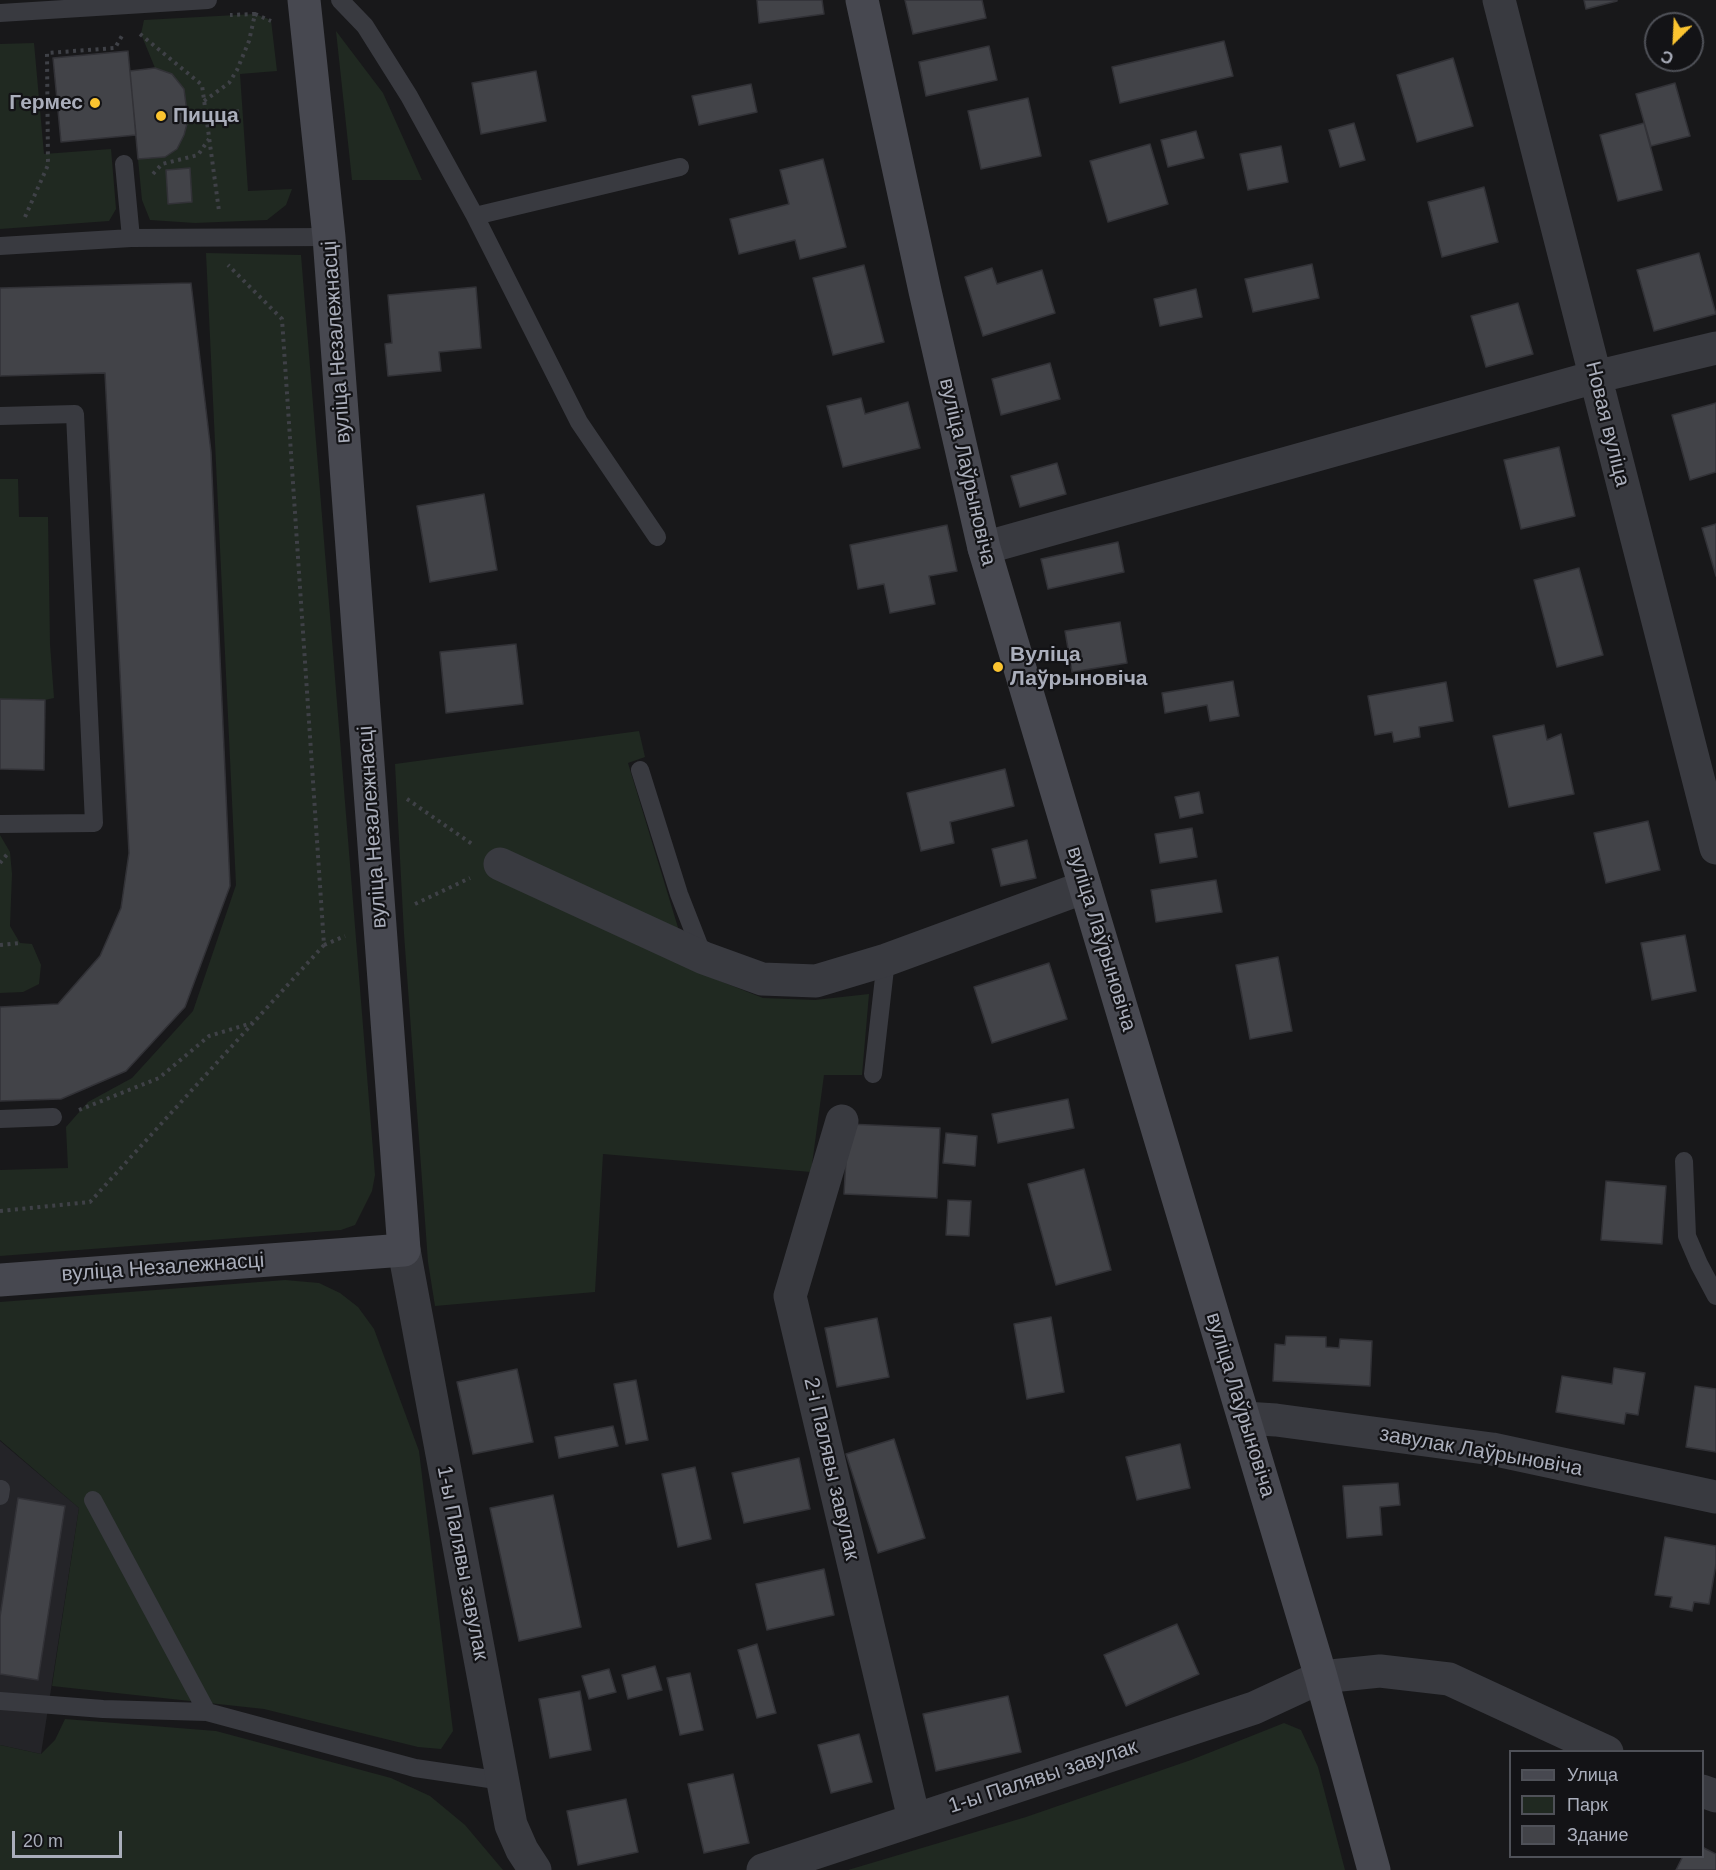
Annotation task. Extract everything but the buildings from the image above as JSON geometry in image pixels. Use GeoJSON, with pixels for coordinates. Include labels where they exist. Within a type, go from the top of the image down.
{"type":"FeatureCollection","features":[{"type":"Feature","properties":{"kind":"main road","name":"вуліца Незалежнасці"},"geometry":{"type":"LineString","coordinates":[[0,1280],[404,1250],[329,237],[304,0]]}},
{"type":"Feature","properties":{"kind":"main road","name":"вуліца Лаўрыновіча"},"geometry":{"type":"LineString","coordinates":[[862,0],[984,548],[1321,1677],[1374,1870]]}},
{"type":"Feature","properties":{"kind":"street","name":"Новая вуліца"},"geometry":{"type":"LineString","coordinates":[[1499,0],[1716,848]]}},
{"type":"Feature","properties":{"kind":"street"},"geometry":{"type":"LineString","coordinates":[[984,548],[1595,377],[1716,348]]}},
{"type":"Feature","properties":{"kind":"street"},"geometry":{"type":"LineString","coordinates":[[500,864],[704,958],[762,980],[816,981],[886,960],[1085,887]]}},
{"type":"Feature","properties":{"kind":"street","name":"2-і Палявы завулак"},"geometry":{"type":"LineString","coordinates":[[842,1121],[790,1296],[914,1819]]}},
{"type":"Feature","properties":{"kind":"street","name":"1-ы Палявы завулак"},"geometry":{"type":"LineString","coordinates":[[404,1250],[512,1826],[522,1850],[535,1870]]}},
{"type":"Feature","properties":{"kind":"street","name":"завулак Лаўрыновіча"},"geometry":{"type":"LineString","coordinates":[[1244,1418],[1276,1420],[1492,1449],[1716,1497]]}},
{"type":"Feature","properties":{"kind":"street"},"geometry":{"type":"LineString","coordinates":[[1321,1677],[1380,1671],[1449,1679],[1603,1750]]}},
{"type":"Feature","properties":{"kind":"street","name":"1-ы Палявы завулак"},"geometry":{"type":"LineString","coordinates":[[763,1870],[1254,1708],[1321,1677]]}},
{"type":"Feature","properties":{"kind":"lane"},"geometry":{"type":"LineString","coordinates":[[0,13],[51,5],[208,0]]}},
{"type":"Feature","properties":{"kind":"lane"},"geometry":{"type":"LineString","coordinates":[[340,0],[365,26],[409,96],[476,216],[579,422],[657,537]]}},
{"type":"Feature","properties":{"kind":"lane"},"geometry":{"type":"LineString","coordinates":[[124,164],[131,238]]}},
{"type":"Feature","properties":{"kind":"lane"},"geometry":{"type":"LineString","coordinates":[[476,216],[681,167]]}},
{"type":"Feature","properties":{"kind":"lane"},"geometry":{"type":"LineString","coordinates":[[5,245],[131,238],[329,237]]}},
{"type":"Feature","properties":{"kind":"lane"},"geometry":{"type":"LineString","coordinates":[[0,416],[75,414],[94,823],[0,824]]}},
{"type":"Feature","properties":{"kind":"lane"},"geometry":{"type":"LineString","coordinates":[[640,770],[679,894],[704,958]]}},
{"type":"Feature","properties":{"kind":"lane"},"geometry":{"type":"LineString","coordinates":[[873,1074],[886,960]]}},
{"type":"Feature","properties":{"kind":"lane"},"geometry":{"type":"LineString","coordinates":[[0,1119],[53,1117]]}},
{"type":"Feature","properties":{"kind":"lane"},"geometry":{"type":"LineString","coordinates":[[1684,1161],[1687,1236],[1716,1296]]}},
{"type":"Feature","properties":{"kind":"lane"},"geometry":{"type":"LineString","coordinates":[[93,1500],[207,1713]]}},
{"type":"Feature","properties":{"kind":"lane"},"geometry":{"type":"LineString","coordinates":[[0,1701],[103,1709],[207,1713],[415,1768],[503,1781]]}},
{"type":"Feature","properties":{"kind":"path"},"geometry":{"type":"LineString","coordinates":[[204,101],[229,83],[237,70],[249,41],[255,14],[222,16]]}},
{"type":"Feature","properties":{"kind":"path"},"geometry":{"type":"LineString","coordinates":[[141,34],[143,27]]}},
{"type":"Feature","properties":{"kind":"path"},"geometry":{"type":"LineString","coordinates":[[5,245],[48,165],[47,53],[115,48],[123,34],[141,34],[202,85],[224,261],[282,319],[324,945]]}},
{"type":"Feature","properties":{"kind":"path"},"geometry":{"type":"LineString","coordinates":[[206,112],[243,111]]}},
{"type":"Feature","properties":{"kind":"path"},"geometry":{"type":"LineString","coordinates":[[128,200],[162,164],[198,155],[209,138]]}},
{"type":"Feature","properties":{"kind":"path"},"geometry":{"type":"LineString","coordinates":[[0,1211],[90,1202],[324,945],[500,864],[369,772]]}},
{"type":"Feature","properties":{"kind":"path"},"geometry":{"type":"LineString","coordinates":[[0,945],[20,943]]}},
{"type":"Feature","properties":{"kind":"path"},"geometry":{"type":"LineString","coordinates":[[53,1117],[91,1107],[159,1078],[209,1036],[253,1023]]}},
{"type":"Feature","properties":{"kind":"shaded area"},"geometry":{"type":"Polygon","coordinates":[[[0,1441],[79,1508],[41,1754],[0,1745],[0,1441]]]}},
{"type":"Feature","properties":{"kind":"green space"},"geometry":{"type":"Polygon","coordinates":[[[255,14],[271,20],[277,71],[240,74],[248,191],[292,189],[286,205],[267,220],[195,223],[150,220],[142,200],[138,159],[165,157],[177,149],[188,120],[184,89],[172,74],[155,68],[141,34],[144,20],[255,14]]]}},
{"type":"Feature","properties":{"kind":"green space"},"geometry":{"type":"Polygon","coordinates":[[[336,31],[383,93],[422,180],[352,180],[336,31]]]}},
{"type":"Feature","properties":{"kind":"green space"},"geometry":{"type":"Polygon","coordinates":[[[34,43],[44,154],[111,149],[116,209],[109,221],[0,229],[0,44],[34,43]]]}},
{"type":"Feature","properties":{"kind":"green space"},"geometry":{"type":"Polygon","coordinates":[[[206,253],[301,255],[375,1175],[372,1191],[355,1225],[341,1230],[0,1256],[0,1170],[68,1168],[66,1127],[88,1102],[132,1078],[193,1011],[236,885],[206,253]]]}},
{"type":"Feature","properties":{"kind":"green space"},"geometry":{"type":"Polygon","coordinates":[[[0,479],[18,479],[19,517],[48,517],[50,644],[54,698],[45,700],[0,699],[0,479]]]}},
{"type":"Feature","properties":{"kind":"green space"},"geometry":{"type":"Polygon","coordinates":[[[639,731],[645,757],[628,763],[690,967],[763,998],[815,1000],[869,994],[862,1075],[824,1075],[811,1172],[603,1154],[595,1292],[435,1306],[428,1262],[404,934],[395,764],[639,731]]]}},
{"type":"Feature","properties":{"kind":"green space"},"geometry":{"type":"Polygon","coordinates":[[[0,835],[10,852],[12,874],[10,926],[20,943],[32,944],[41,965],[39,984],[23,992],[0,993],[0,835]]]}},
{"type":"Feature","properties":{"kind":"green space"},"geometry":{"type":"Polygon","coordinates":[[[285,1280],[319,1283],[340,1293],[358,1307],[374,1329],[419,1451],[453,1731],[441,1749],[418,1747],[264,1709],[52,1686],[79,1508],[0,1440],[0,1302],[285,1280]]]}},
{"type":"Feature","properties":{"kind":"green space"},"geometry":{"type":"Polygon","coordinates":[[[65,1719],[216,1731],[391,1778],[430,1796],[465,1825],[503,1870],[0,1870],[0,1745],[41,1754],[55,1740],[65,1719]]]}},
{"type":"Feature","properties":{"kind":"green space"},"geometry":{"type":"Polygon","coordinates":[[[1284,1723],[1301,1730],[1318,1767],[1345,1870],[848,1870],[1026,1817],[1191,1760],[1284,1723]]]}},
{"type":"Feature","properties":{"kind":"place","name":"Гермес"},"geometry":{"type":"Point","coordinates":[95,103]}},
{"type":"Feature","properties":{"kind":"place","name":"Пицца"},"geometry":{"type":"Point","coordinates":[161,116]}},
{"type":"Feature","properties":{"kind":"place","name":"Вуліца Лаўрыновіча"},"geometry":{"type":"Point","coordinates":[998,667]}}]}
